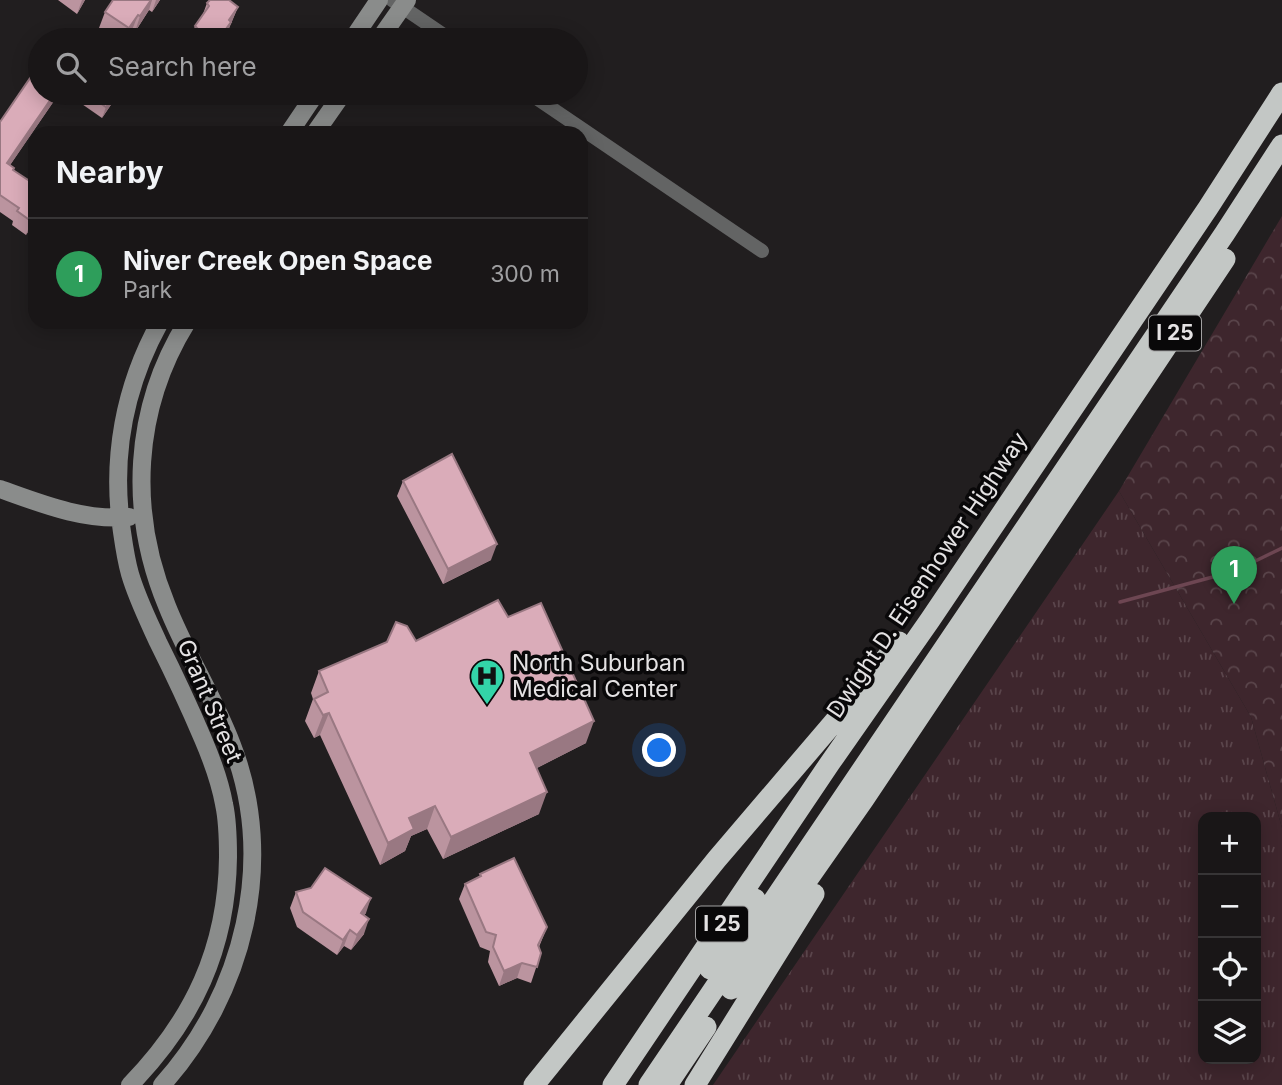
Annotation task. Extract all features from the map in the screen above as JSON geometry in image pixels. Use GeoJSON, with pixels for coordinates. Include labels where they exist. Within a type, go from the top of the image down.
{"type":"FeatureCollection","features":[{"type":"Feature","properties":{"kind":"highway","name":"Dwight D. Eisenhower Highway"},"geometry":{"type":"LineString","coordinates":[[613,1085],[1208,208],[1282,93]]}},
{"type":"Feature","properties":{"kind":"highway"},"geometry":{"type":"LineString","coordinates":[[649,1085],[1211,255],[1282,145]]}},
{"type":"Feature","properties":{"kind":"highway","name":"I 25"},"geometry":{"type":"LineString","coordinates":[[667,1085],[864,799],[1282,172]]}},
{"type":"Feature","properties":{"kind":"highway"},"geometry":{"type":"LineString","coordinates":[[534,1085],[991,528]]}},
{"type":"Feature","properties":{"kind":"highway"},"geometry":{"type":"LineString","coordinates":[[633,1085],[779,860],[803,819],[830,763]]}},
{"type":"Feature","properties":{"kind":"highway"},"geometry":{"type":"LineString","coordinates":[[695,1085],[851,836],[864,799]]}},
{"type":"Feature","properties":{"kind":"street"},"geometry":{"type":"LineString","coordinates":[[360,28],[379,0]]}},
{"type":"Feature","properties":{"kind":"street"},"geometry":{"type":"LineString","coordinates":[[386,28],[400,2],[435,28]]}},
{"type":"Feature","properties":{"kind":"street"},"geometry":{"type":"LineString","coordinates":[[294,126],[308,105]]}},
{"type":"Feature","properties":{"kind":"street"},"geometry":{"type":"LineString","coordinates":[[320,126],[335,105]]}},
{"type":"Feature","properties":{"kind":"street"},"geometry":{"type":"LineString","coordinates":[[547,105],[578,126]]}},
{"type":"Feature","properties":{"kind":"street"},"geometry":{"type":"LineString","coordinates":[[588,133],[762,251]]}},
{"type":"Feature","properties":{"kind":"street","name":"Grant Street"},"geometry":{"type":"LineString","coordinates":[[130,1085],[177,1029],[192,1004],[215,948],[228,877],[224,804],[216,773],[190,709],[136,593],[120,517],[118,476],[124,413],[138,367],[157,329]]}},
{"type":"Feature","properties":{"kind":"street","name":"Grant Street"},"geometry":{"type":"LineString","coordinates":[[162,1085],[205,1029],[226,986],[240,942],[251,891],[249,808],[242,776],[233,746],[167,606],[152,563],[143,515],[142,443],[161,372],[183,329]]}},
{"type":"Feature","properties":{"kind":"street"},"geometry":{"type":"LineString","coordinates":[[0,489],[91,517],[143,515]]}},
{"type":"Feature","properties":{"kind":"green space"},"geometry":{"type":"Polygon","coordinates":[[[1282,216],[1282,828],[1251,717],[1119,491],[1282,216]]]}},
{"type":"Feature","properties":{"kind":"green space"},"geometry":{"type":"Polygon","coordinates":[[[1119,491],[1251,717],[1282,828],[1282,1085],[713,1085],[1119,491]]]}},
{"type":"Feature","properties":{"kind":"building"},"geometry":{"type":"Polygon","coordinates":[[[113,0],[151,0],[129,28],[105,12],[113,0]]]}},
{"type":"Feature","properties":{"kind":"building"},"geometry":{"type":"Polygon","coordinates":[[[210,0],[229,0],[238,7],[227,28],[195,26],[209,6],[207,3],[210,0]]]}},
{"type":"Feature","properties":{"kind":"building"},"geometry":{"type":"Polygon","coordinates":[[[28,81],[28,105],[47,105],[32,126],[28,126],[28,132],[7,163],[28,180],[28,219],[17,211],[19,208],[0,195],[0,122],[28,81]]]}},
{"type":"Feature","properties":{"kind":"building"},"geometry":{"type":"Polygon","coordinates":[[[452,454],[497,544],[448,569],[403,481],[452,454]]]}},
{"type":"Feature","properties":{"kind":"building"},"geometry":{"type":"Polygon","coordinates":[[[498,600],[508,617],[541,603],[594,721],[530,753],[547,792],[451,837],[435,806],[409,818],[414,829],[388,843],[329,713],[323,715],[314,699],[328,692],[319,671],[387,642],[396,622],[407,626],[416,641],[498,600]]]}},
{"type":"Feature","properties":{"kind":"building"},"geometry":{"type":"Polygon","coordinates":[[[514,858],[547,927],[538,945],[541,953],[537,967],[522,963],[504,971],[493,947],[496,935],[486,932],[465,884],[514,858]]]}},
{"type":"Feature","properties":{"kind":"building"},"geometry":{"type":"Polygon","coordinates":[[[325,868],[371,898],[361,913],[369,919],[357,935],[350,930],[343,940],[303,912],[296,892],[311,888],[325,868]]]}},
{"type":"Feature","properties":{"kind":"waterway"},"geometry":{"type":"LineString","coordinates":[[1120,602],[1235,571],[1282,548]]}},
{"type":"Feature","properties":{"kind":"place","name":"Niver Creek Open Space"},"geometry":{"type":"Point","coordinates":[1234,604]}},
{"type":"Feature","properties":{"kind":"place","name":"North Suburban Medical Center"},"geometry":{"type":"Point","coordinates":[487,706]}}]}
